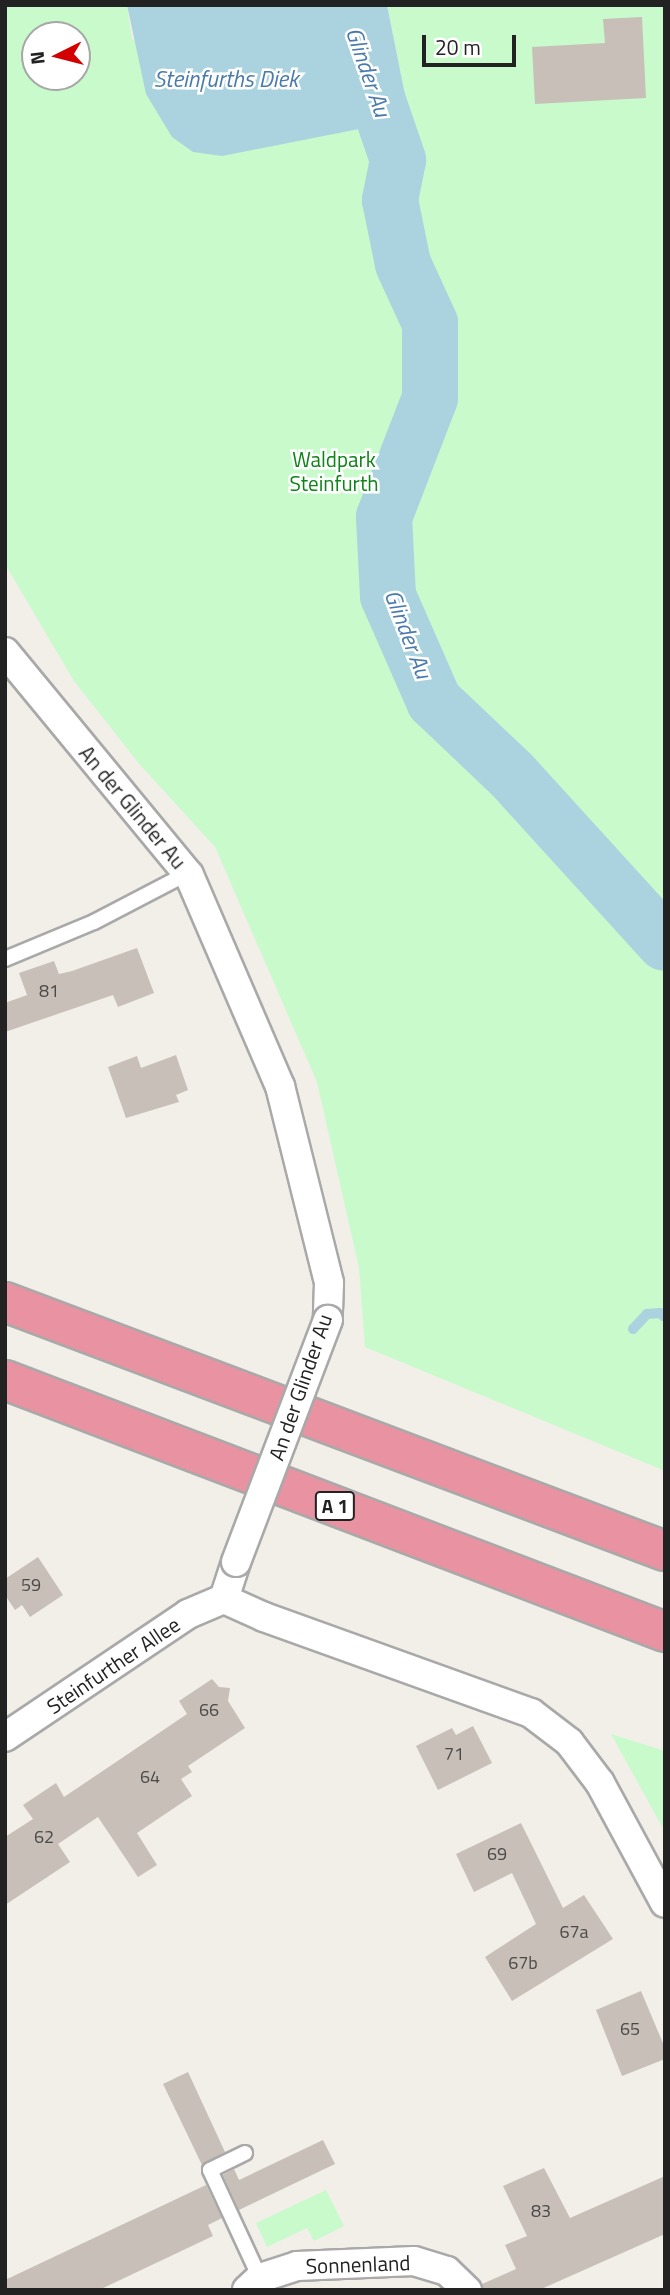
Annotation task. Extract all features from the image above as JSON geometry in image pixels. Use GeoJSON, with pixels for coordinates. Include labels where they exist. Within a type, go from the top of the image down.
{"type":"FeatureCollection","features":[{"type":"Feature","properties":{"kind":"highway"},"geometry":{"type":"LineString","coordinates":[[5,1302],[665,1551]]}},
{"type":"Feature","properties":{"kind":"highway","name":"A 1"},"geometry":{"type":"LineString","coordinates":[[5,1380],[665,1632]]}},
{"type":"Feature","properties":{"kind":"street","name":"An der Glinder Au"},"geometry":{"type":"LineString","coordinates":[[5,652],[188,873],[280,1086],[329,1283],[328,1320],[224,1599]]}},
{"type":"Feature","properties":{"kind":"street","name":"Steinfurther Allee"},"geometry":{"type":"LineString","coordinates":[[5,1737],[188,1614],[224,1599]]}},
{"type":"Feature","properties":{"kind":"street"},"geometry":{"type":"LineString","coordinates":[[224,1599],[264,1617],[531,1713],[569,1742],[600,1783],[665,1903]]}},
{"type":"Feature","properties":{"kind":"street","name":"Sonnenland"},"geometry":{"type":"LineString","coordinates":[[253,2284],[297,2266],[414,2261],[447,2271],[467,2290]]}},
{"type":"Feature","properties":{"kind":"lane"},"geometry":{"type":"LineString","coordinates":[[5,959],[94,922],[188,873]]}},
{"type":"Feature","properties":{"kind":"lane"},"geometry":{"type":"LineString","coordinates":[[245,2153],[209,2170],[253,2284]]}},
{"type":"Feature","properties":{"kind":"green space","name":"Waldpark Steinfurth"},"geometry":{"type":"Polygon","coordinates":[[[5,5],[127,5],[132,39],[294,140],[359,129],[363,142],[399,129],[402,121],[405,95],[387,5],[665,5],[665,1471],[365,1347],[359,1268],[317,1082],[215,847],[141,766],[74,681],[5,564],[5,5]]]}},
{"type":"Feature","properties":{"kind":"green space"},"geometry":{"type":"Polygon","coordinates":[[[611,1734],[665,1751],[665,1832],[611,1734]]]}},
{"type":"Feature","properties":{"kind":"green space"},"geometry":{"type":"Polygon","coordinates":[[[326,2190],[344,2226],[314,2241],[307,2228],[267,2247],[256,2223],[326,2190]]]}},
{"type":"Feature","properties":{"kind":"water","name":"Steinfurths Diek"},"geometry":{"type":"Polygon","coordinates":[[[127,5],[387,5],[405,95],[400,137],[363,142],[359,129],[222,156],[193,152],[172,137],[146,94],[127,5]]]}},
{"type":"Feature","properties":{"kind":"building"},"geometry":{"type":"Polygon","coordinates":[[[642,17],[646,98],[535,104],[532,47],[605,43],[603,19],[642,17]]]}},
{"type":"Feature","properties":{"kind":"building"},"geometry":{"type":"Polygon","coordinates":[[[137,948],[154,993],[118,1007],[113,995],[5,1032],[5,1003],[27,995],[19,973],[54,961],[59,974],[137,948]]]}},
{"type":"Feature","properties":{"kind":"building"},"geometry":{"type":"Polygon","coordinates":[[[176,1055],[188,1090],[176,1095],[179,1102],[126,1118],[108,1067],[137,1056],[141,1068],[176,1055]]]}},
{"type":"Feature","properties":{"kind":"building"},"geometry":{"type":"Polygon","coordinates":[[[38,1557],[63,1595],[30,1617],[22,1605],[15,1610],[5,1595],[5,1579],[38,1557]]]}},
{"type":"Feature","properties":{"kind":"building"},"geometry":{"type":"Polygon","coordinates":[[[212,1679],[219,1687],[230,1688],[228,1701],[245,1728],[188,1766],[192,1772],[181,1779],[192,1796],[137,1833],[157,1865],[138,1877],[98,1817],[58,1844],[70,1862],[5,1905],[5,1837],[33,1819],[23,1805],[56,1783],[64,1797],[187,1714],[179,1701],[212,1679]]]}},
{"type":"Feature","properties":{"kind":"building"},"geometry":{"type":"Polygon","coordinates":[[[473,1726],[492,1763],[438,1790],[416,1746],[452,1728],[456,1735],[473,1726]]]}},
{"type":"Feature","properties":{"kind":"building"},"geometry":{"type":"Polygon","coordinates":[[[521,1823],[563,1908],[584,1895],[613,1939],[512,2001],[485,1957],[536,1924],[512,1873],[474,1892],[456,1854],[521,1823]]]}},
{"type":"Feature","properties":{"kind":"building"},"geometry":{"type":"Polygon","coordinates":[[[641,1991],[665,2048],[665,2059],[622,2076],[596,2010],[641,1991]]]}},
{"type":"Feature","properties":{"kind":"building"},"geometry":{"type":"Polygon","coordinates":[[[188,2072],[225,2152],[202,2165],[163,2084],[188,2072]]]}},
{"type":"Feature","properties":{"kind":"building"},"geometry":{"type":"Polygon","coordinates":[[[323,2140],[335,2164],[239,2210],[223,2175],[234,2169],[239,2180],[323,2140]]]}},
{"type":"Feature","properties":{"kind":"building"},"geometry":{"type":"Polygon","coordinates":[[[544,2168],[570,2218],[665,2176],[665,2234],[539,2290],[483,2290],[482,2284],[516,2269],[505,2245],[527,2236],[503,2186],[544,2168]]]}},
{"type":"Feature","properties":{"kind":"building"},"geometry":{"type":"Polygon","coordinates":[[[206,2185],[222,2218],[208,2225],[213,2236],[99,2290],[5,2290],[5,2280],[206,2185]]]}},
{"type":"Feature","properties":{"kind":"waterway","name":"Glinder Au"},"geometry":{"type":"LineString","coordinates":[[345,5],[398,160],[390,200],[403,264],[430,323],[430,398],[384,517],[388,596],[434,701],[512,775],[665,943]]}},
{"type":"Feature","properties":{"kind":"waterway"},"geometry":{"type":"LineString","coordinates":[[633,1329],[647,1314],[660,1313],[665,1317]]}}]}
